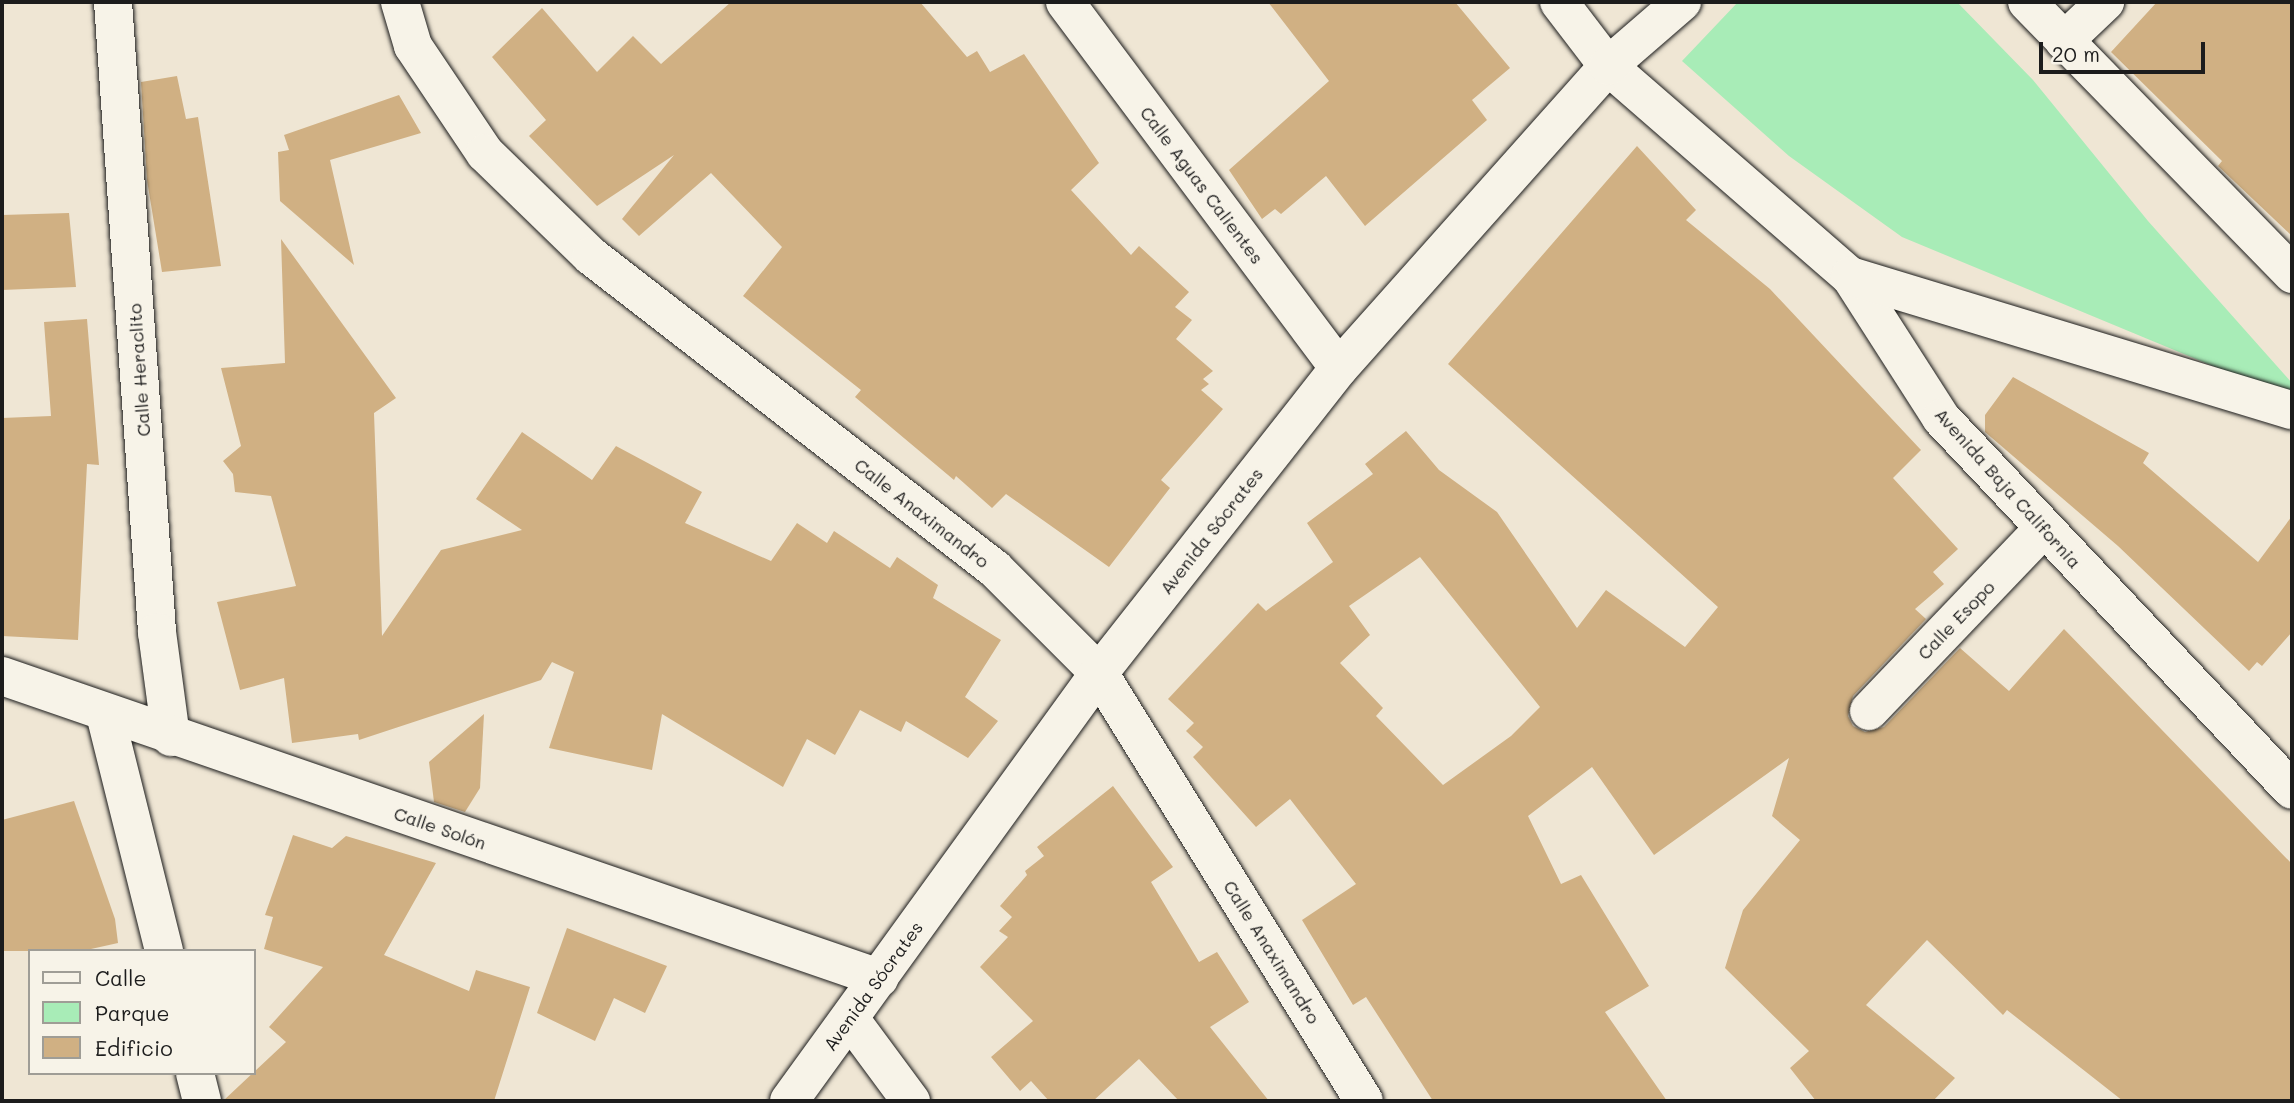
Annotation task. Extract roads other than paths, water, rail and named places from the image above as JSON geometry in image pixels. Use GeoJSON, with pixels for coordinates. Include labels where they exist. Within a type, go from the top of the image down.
{"type":"FeatureCollection","features":[{"type":"Feature","properties":{"kind":"street","name":"Calle Heraclito"},"geometry":{"type":"LineString","coordinates":[[113,2],[157,632],[171,737]]}},
{"type":"Feature","properties":{"kind":"street","name":"Calle Anaximandro"},"geometry":{"type":"LineString","coordinates":[[400,2],[414,46],[485,153],[591,256],[995,569],[1099,673],[1364,1101]]}},
{"type":"Feature","properties":{"kind":"street","name":"Calle Aguas Calientes"},"geometry":{"type":"LineString","coordinates":[[1065,2],[1339,368]]}},
{"type":"Feature","properties":{"kind":"street","name":"Avenida Baja California"},"geometry":{"type":"LineString","coordinates":[[1559,2],[1608,66],[1850,276],[1941,418],[2292,790]]}},
{"type":"Feature","properties":{"kind":"street","name":"Avenida Sócrates"},"geometry":{"type":"LineString","coordinates":[[789,1101],[1099,673],[1339,368],[1608,66],[1682,2]]}},
{"type":"Feature","properties":{"kind":"street"},"geometry":{"type":"LineString","coordinates":[[2027,2],[2292,274]]}},
{"type":"Feature","properties":{"kind":"street"},"geometry":{"type":"LineString","coordinates":[[2064,41],[2105,2]]}},
{"type":"Feature","properties":{"kind":"street"},"geometry":{"type":"LineString","coordinates":[[1850,276],[2292,410]]}},
{"type":"Feature","properties":{"kind":"street","name":"Calle Esopo"},"geometry":{"type":"LineString","coordinates":[[1869,711],[2043,529]]}},
{"type":"Feature","properties":{"kind":"street","name":"Calle Solón"},"geometry":{"type":"LineString","coordinates":[[2,676],[171,737],[878,978]]}},
{"type":"Feature","properties":{"kind":"street"},"geometry":{"type":"LineString","coordinates":[[105,714],[164,949]]}},
{"type":"Feature","properties":{"kind":"street"},"geometry":{"type":"LineString","coordinates":[[850,1020],[911,1101]]}},
{"type":"Feature","properties":{"kind":"street"},"geometry":{"type":"LineString","coordinates":[[196,1075],[202,1101]]}}]}
